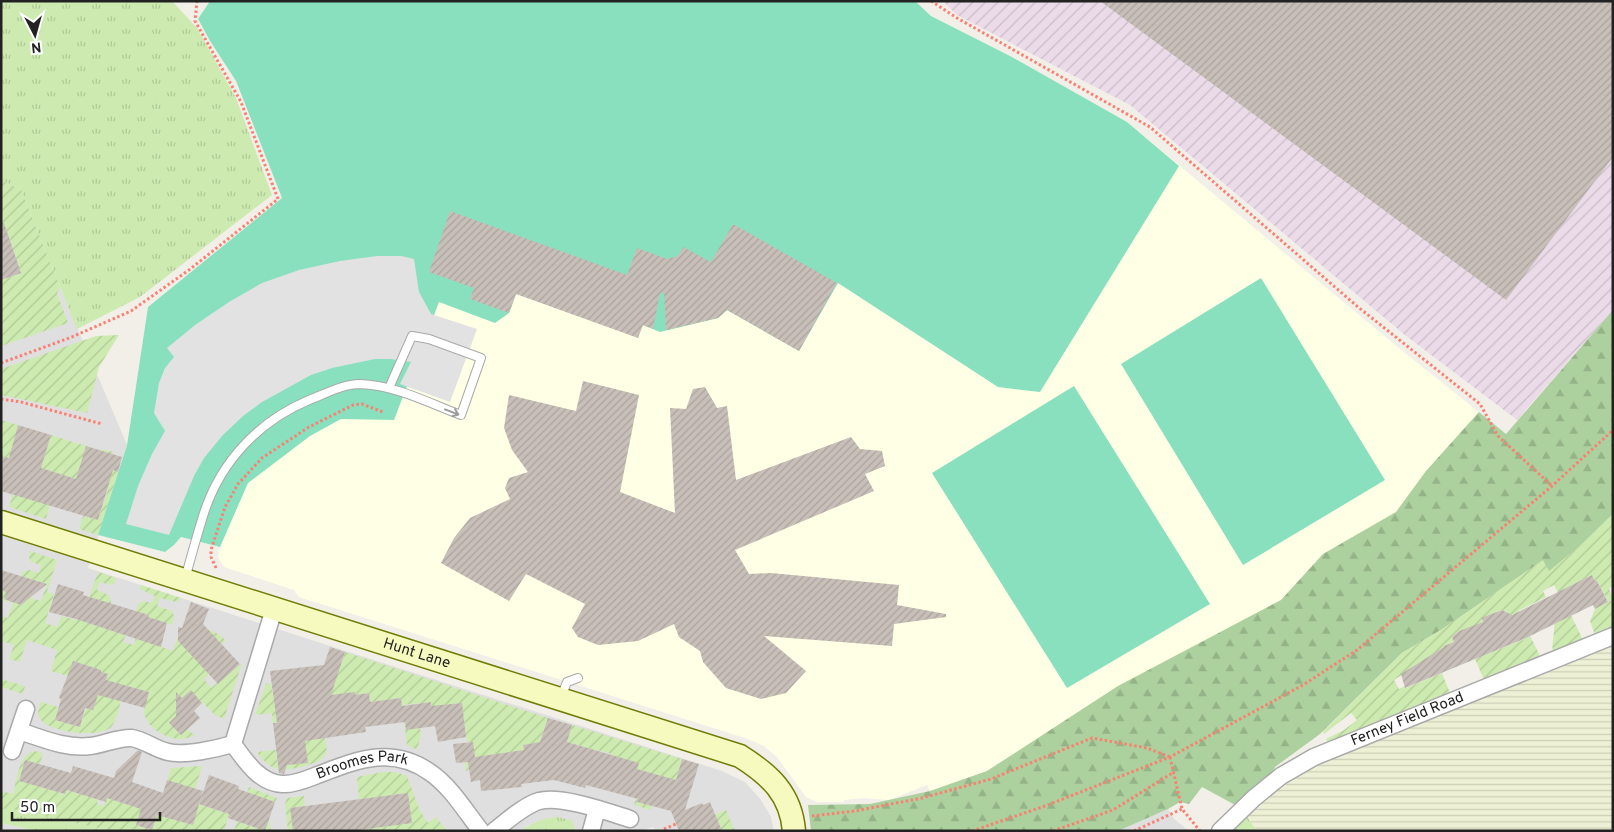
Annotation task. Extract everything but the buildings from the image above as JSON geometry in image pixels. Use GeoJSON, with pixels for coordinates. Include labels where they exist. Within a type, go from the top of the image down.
{"type":"FeatureCollection","features":[{"type":"Feature","properties":{"kind":"street","name":"Hunt Lane"},"geometry":{"type":"LineString","coordinates":[[1,522],[740,756],[761,769],[775,782],[800,824]]}},
{"type":"Feature","properties":{"kind":"street"},"geometry":{"type":"LineString","coordinates":[[19,731],[66,746],[79,747],[102,745],[130,738],[172,752],[192,752],[233,744],[274,609]]}},
{"type":"Feature","properties":{"kind":"street","name":"Ferney Field Road"},"geometry":{"type":"LineString","coordinates":[[1220,831],[1254,798],[1281,776],[1314,757],[1613,636]]}},
{"type":"Feature","properties":{"kind":"street"},"geometry":{"type":"LineString","coordinates":[[12,752],[26,709]]}},
{"type":"Feature","properties":{"kind":"street","name":"Broomes Park"},"geometry":{"type":"LineString","coordinates":[[233,744],[254,771],[266,779],[282,785],[306,779],[367,758],[386,757],[402,760],[431,773],[445,786],[480,831]]}},
{"type":"Feature","properties":{"kind":"street"},"geometry":{"type":"LineString","coordinates":[[494,831],[521,810],[538,801],[548,800],[570,802],[630,819]]}},
{"type":"Feature","properties":{"kind":"street"},"geometry":{"type":"LineString","coordinates":[[591,831],[597,810]]}},
{"type":"Feature","properties":{"kind":"lane"},"geometry":{"type":"LineString","coordinates":[[184,581],[204,512],[223,471],[237,451],[256,432],[280,415],[305,402],[338,388],[359,384],[390,388],[461,416],[481,358],[429,339],[412,336],[390,388]]}},
{"type":"Feature","properties":{"kind":"lane"},"geometry":{"type":"LineString","coordinates":[[560,700],[565,684],[578,678]]}},
{"type":"Feature","properties":{"kind":"path"},"geometry":{"type":"LineString","coordinates":[[1,363],[72,337],[130,311],[189,270],[278,199],[241,102],[195,21],[197,1]]}},
{"type":"Feature","properties":{"kind":"path"},"geometry":{"type":"LineString","coordinates":[[931,1],[957,18],[1150,126],[1358,307],[1480,404],[1498,436],[1552,486]]}},
{"type":"Feature","properties":{"kind":"path"},"geometry":{"type":"LineString","coordinates":[[1,399],[21,402],[102,424]]}},
{"type":"Feature","properties":{"kind":"path"},"geometry":{"type":"LineString","coordinates":[[220,572],[213,565],[211,557],[224,507],[238,484],[262,458],[309,427],[353,405],[362,404],[383,412]]}},
{"type":"Feature","properties":{"kind":"path"},"geometry":{"type":"LineString","coordinates":[[972,831],[1045,806],[1170,757],[1303,685],[1357,650],[1552,486],[1613,430]]}},
{"type":"Feature","properties":{"kind":"path"},"geometry":{"type":"LineString","coordinates":[[800,824],[854,810],[939,794],[990,779],[1092,738],[1147,748],[1170,757]]}},
{"type":"Feature","properties":{"kind":"path"},"geometry":{"type":"LineString","coordinates":[[1170,757],[1182,809],[1200,831]]}},
{"type":"Feature","properties":{"kind":"path"},"geometry":{"type":"LineString","coordinates":[[1053,831],[1114,810],[1174,772]]}},
{"type":"Feature","properties":{"kind":"path"},"geometry":{"type":"LineString","coordinates":[[1134,831],[1182,809]]}},
{"type":"Feature","properties":{"kind":"path"},"geometry":{"type":"LineString","coordinates":[[664,829],[676,824]]}},
{"type":"Feature","properties":{"kind":"shaded area"},"geometry":{"type":"Polygon","coordinates":[[[210,1],[915,1],[931,16],[1012,57],[1127,122],[1400,349],[1479,412],[1426,471],[1396,512],[1323,554],[1281,600],[1118,686],[987,771],[930,791],[927,785],[889,800],[863,798],[844,800],[844,802],[817,802],[806,797],[777,757],[764,746],[745,738],[299,597],[294,590],[224,567],[218,558],[219,547],[181,537],[165,552],[98,535],[127,445],[148,307],[282,198],[236,81],[198,19],[210,1]]]}},
{"type":"Feature","properties":{"kind":"shaded area"},"geometry":{"type":"Polygon","coordinates":[[[943,1],[1613,1],[1613,310],[1517,420],[1405,335],[1130,105],[957,15],[943,1]]]}},
{"type":"Feature","properties":{"kind":"shaded area"},"geometry":{"type":"Polygon","coordinates":[[[1,180],[21,190],[127,445],[88,568],[722,771],[745,782],[761,800],[771,817],[774,831],[656,831],[653,827],[640,831],[574,831],[575,827],[529,825],[521,831],[112,831],[1,807],[1,180]]]}},
{"type":"Feature","properties":{"kind":"shaded area"},"geometry":{"type":"Polygon","coordinates":[[[377,256],[401,256],[414,259],[419,292],[431,314],[477,329],[450,402],[400,384],[411,362],[375,359],[332,368],[311,375],[262,402],[243,416],[222,436],[204,458],[194,476],[169,535],[126,524],[138,486],[152,454],[165,431],[154,413],[159,383],[165,368],[174,357],[167,348],[195,325],[262,283],[299,270],[340,261],[377,256]]]}},
{"type":"Feature","properties":{"kind":"shaded area"},"geometry":{"type":"Polygon","coordinates":[[[1613,646],[1613,831],[1257,831],[1245,814],[1305,770],[1331,758],[1613,646]]]}},
{"type":"Feature","properties":{"kind":"shaded area"},"geometry":{"type":"Polygon","coordinates":[[[1168,809],[1174,819],[1189,831],[1118,831],[1168,809]]]}},
{"type":"Feature","properties":{"kind":"shaded area"},"geometry":{"type":"Polygon","coordinates":[[[1,823],[36,831],[1,831],[1,823]]]}},
{"type":"Feature","properties":{"kind":"green space"},"geometry":{"type":"Polygon","coordinates":[[[1,1],[172,1],[197,28],[236,98],[272,195],[140,297],[77,329],[21,190],[1,180],[1,1]]]}},
{"type":"Feature","properties":{"kind":"green space"},"geometry":{"type":"Polygon","coordinates":[[[210,1],[915,1],[931,16],[1012,57],[1127,122],[1179,166],[1040,392],[998,387],[838,283],[799,351],[727,310],[718,318],[660,332],[643,325],[516,294],[509,313],[495,323],[439,302],[394,420],[341,419],[310,436],[248,483],[220,547],[181,537],[165,552],[98,535],[127,445],[148,307],[282,198],[236,81],[198,19],[210,1]]]}},
{"type":"Feature","properties":{"kind":"green space"},"geometry":{"type":"Polygon","coordinates":[[[1,180],[21,190],[60,287],[57,293],[68,323],[1,346],[1,280],[21,273],[9,237],[1,239],[1,180]]]}},
{"type":"Feature","properties":{"kind":"green space"},"geometry":{"type":"Polygon","coordinates":[[[1261,278],[1385,480],[1243,565],[1121,364],[1261,278]]]}},
{"type":"Feature","properties":{"kind":"green space"},"geometry":{"type":"Polygon","coordinates":[[[1613,310],[1613,514],[1549,572],[1542,561],[1441,630],[1402,653],[1320,734],[1275,767],[1272,776],[1237,806],[1202,787],[1189,804],[1180,802],[1118,831],[811,831],[808,805],[870,804],[930,791],[987,771],[1118,686],[1281,600],[1323,554],[1396,512],[1426,471],[1479,412],[1506,434],[1613,310]]]}},
{"type":"Feature","properties":{"kind":"green space"},"geometry":{"type":"Polygon","coordinates":[[[119,335],[99,367],[87,413],[1,395],[1,369],[96,336],[119,335]]]}},
{"type":"Feature","properties":{"kind":"green space"},"geometry":{"type":"Polygon","coordinates":[[[1074,386],[1210,604],[1067,688],[932,473],[1074,386]]]}},
{"type":"Feature","properties":{"kind":"green space"},"geometry":{"type":"Polygon","coordinates":[[[1,420],[18,425],[14,441],[45,454],[51,435],[102,451],[103,449],[113,452],[108,468],[118,472],[98,535],[79,529],[83,516],[98,520],[108,489],[92,484],[76,486],[74,478],[66,476],[52,479],[54,472],[45,469],[34,500],[50,505],[46,519],[9,507],[13,494],[7,458],[1,456],[1,420]]]}},
{"type":"Feature","properties":{"kind":"green space"},"geometry":{"type":"Polygon","coordinates":[[[1613,514],[1613,586],[1609,588],[1613,599],[1611,600],[1613,605],[1613,627],[1595,635],[1590,621],[1595,609],[1608,601],[1592,575],[1582,580],[1586,587],[1578,591],[1574,584],[1564,589],[1570,613],[1583,640],[1553,651],[1554,624],[1570,616],[1554,585],[1543,591],[1546,597],[1518,611],[1540,656],[1484,680],[1475,659],[1527,638],[1517,613],[1508,616],[1507,612],[1501,610],[1481,619],[1485,628],[1459,631],[1452,637],[1454,642],[1444,646],[1453,669],[1444,650],[1434,654],[1394,680],[1399,689],[1405,686],[1406,688],[1442,673],[1450,693],[1328,743],[1326,739],[1344,730],[1357,720],[1351,713],[1324,734],[1323,732],[1402,653],[1441,630],[1543,560],[1549,571],[1582,544],[1613,514]]]}},
{"type":"Feature","properties":{"kind":"green space"},"geometry":{"type":"Polygon","coordinates":[[[30,551],[57,560],[47,592],[54,594],[45,623],[57,627],[61,616],[76,620],[82,599],[88,601],[98,572],[116,578],[114,584],[111,585],[99,582],[97,590],[109,596],[111,604],[93,598],[85,622],[126,634],[123,642],[134,645],[136,637],[141,638],[149,615],[136,611],[138,604],[143,601],[152,603],[155,596],[140,589],[141,585],[181,598],[176,602],[160,598],[157,606],[172,611],[174,616],[172,625],[154,619],[147,642],[173,651],[180,630],[193,629],[211,630],[226,641],[222,644],[211,633],[190,653],[209,674],[204,679],[211,688],[242,663],[224,719],[215,715],[190,690],[185,696],[181,712],[169,723],[181,735],[188,729],[195,736],[179,739],[162,734],[152,727],[145,717],[144,709],[149,692],[125,685],[116,717],[112,726],[106,730],[86,733],[74,732],[52,727],[44,723],[38,715],[41,702],[58,707],[55,720],[80,727],[86,708],[93,710],[98,694],[105,685],[108,675],[101,672],[101,670],[73,661],[68,676],[51,671],[57,650],[27,640],[20,662],[9,659],[14,645],[1,641],[1,616],[8,618],[13,603],[4,600],[1,607],[1,590],[21,605],[26,597],[41,601],[47,584],[21,576],[23,572],[29,570],[39,573],[41,565],[31,562],[29,557],[30,551]]]}},
{"type":"Feature","properties":{"kind":"green space"},"geometry":{"type":"Polygon","coordinates":[[[345,652],[548,718],[537,749],[535,743],[524,745],[525,758],[517,751],[498,754],[466,771],[465,762],[475,760],[473,742],[467,742],[460,703],[452,704],[434,726],[431,702],[403,705],[406,730],[420,728],[421,735],[417,750],[407,745],[401,698],[370,702],[369,693],[359,694],[359,700],[356,700],[355,692],[321,701],[327,752],[320,760],[296,768],[277,769],[272,767],[257,752],[276,750],[278,766],[304,763],[299,752],[324,665],[339,670],[345,652]]]}},
{"type":"Feature","properties":{"kind":"green space"},"geometry":{"type":"Polygon","coordinates":[[[1,679],[25,686],[23,694],[1,687],[1,679]]]}},
{"type":"Feature","properties":{"kind":"green space"},"geometry":{"type":"Polygon","coordinates":[[[271,683],[273,696],[288,694],[291,721],[273,723],[272,713],[255,715],[266,684],[271,683]]]}},
{"type":"Feature","properties":{"kind":"green space"},"geometry":{"type":"Polygon","coordinates":[[[572,725],[682,759],[676,780],[645,772],[637,801],[652,806],[651,810],[634,805],[644,771],[637,769],[638,763],[622,758],[611,761],[612,754],[597,750],[588,785],[580,754],[582,746],[570,743],[568,750],[565,750],[572,725]]]}},
{"type":"Feature","properties":{"kind":"green space"},"geometry":{"type":"Polygon","coordinates":[[[34,751],[43,753],[40,764],[25,760],[19,781],[65,794],[67,790],[98,799],[97,804],[104,806],[116,772],[122,774],[114,800],[141,809],[136,825],[152,830],[171,768],[202,766],[185,823],[193,825],[199,804],[229,814],[224,831],[112,831],[1,807],[1,791],[13,794],[21,763],[34,751]]]}},
{"type":"Feature","properties":{"kind":"green space"},"geometry":{"type":"Polygon","coordinates":[[[383,772],[395,772],[407,776],[420,811],[428,823],[436,817],[447,831],[429,831],[427,828],[423,831],[350,831],[377,797],[359,799],[357,777],[383,772]],[[408,793],[383,796],[385,818],[410,809],[408,793]]]}},
{"type":"Feature","properties":{"kind":"green space"},"geometry":{"type":"Polygon","coordinates":[[[249,787],[277,798],[275,802],[250,794],[241,823],[265,831],[234,831],[249,787]]]}},
{"type":"Feature","properties":{"kind":"green space"},"geometry":{"type":"Polygon","coordinates":[[[304,796],[305,806],[290,808],[293,831],[288,831],[285,804],[287,798],[304,796]]]}},
{"type":"Feature","properties":{"kind":"green space"},"geometry":{"type":"Polygon","coordinates":[[[1,807],[112,831],[36,831],[1,823],[1,807]]]}},
{"type":"Feature","properties":{"kind":"green space"},"geometry":{"type":"Polygon","coordinates":[[[726,810],[735,831],[716,831],[703,820],[726,810]]]}},
{"type":"Feature","properties":{"kind":"green space"},"geometry":{"type":"Polygon","coordinates":[[[1245,814],[1257,831],[1230,831],[1245,814]]]}},
{"type":"Feature","properties":{"kind":"green space"},"geometry":{"type":"Polygon","coordinates":[[[558,817],[571,820],[575,827],[574,831],[521,831],[538,821],[558,817]]]}},
{"type":"Feature","properties":{"kind":"green space"},"geometry":{"type":"Polygon","coordinates":[[[269,819],[271,831],[265,831],[269,819]]]}}]}
